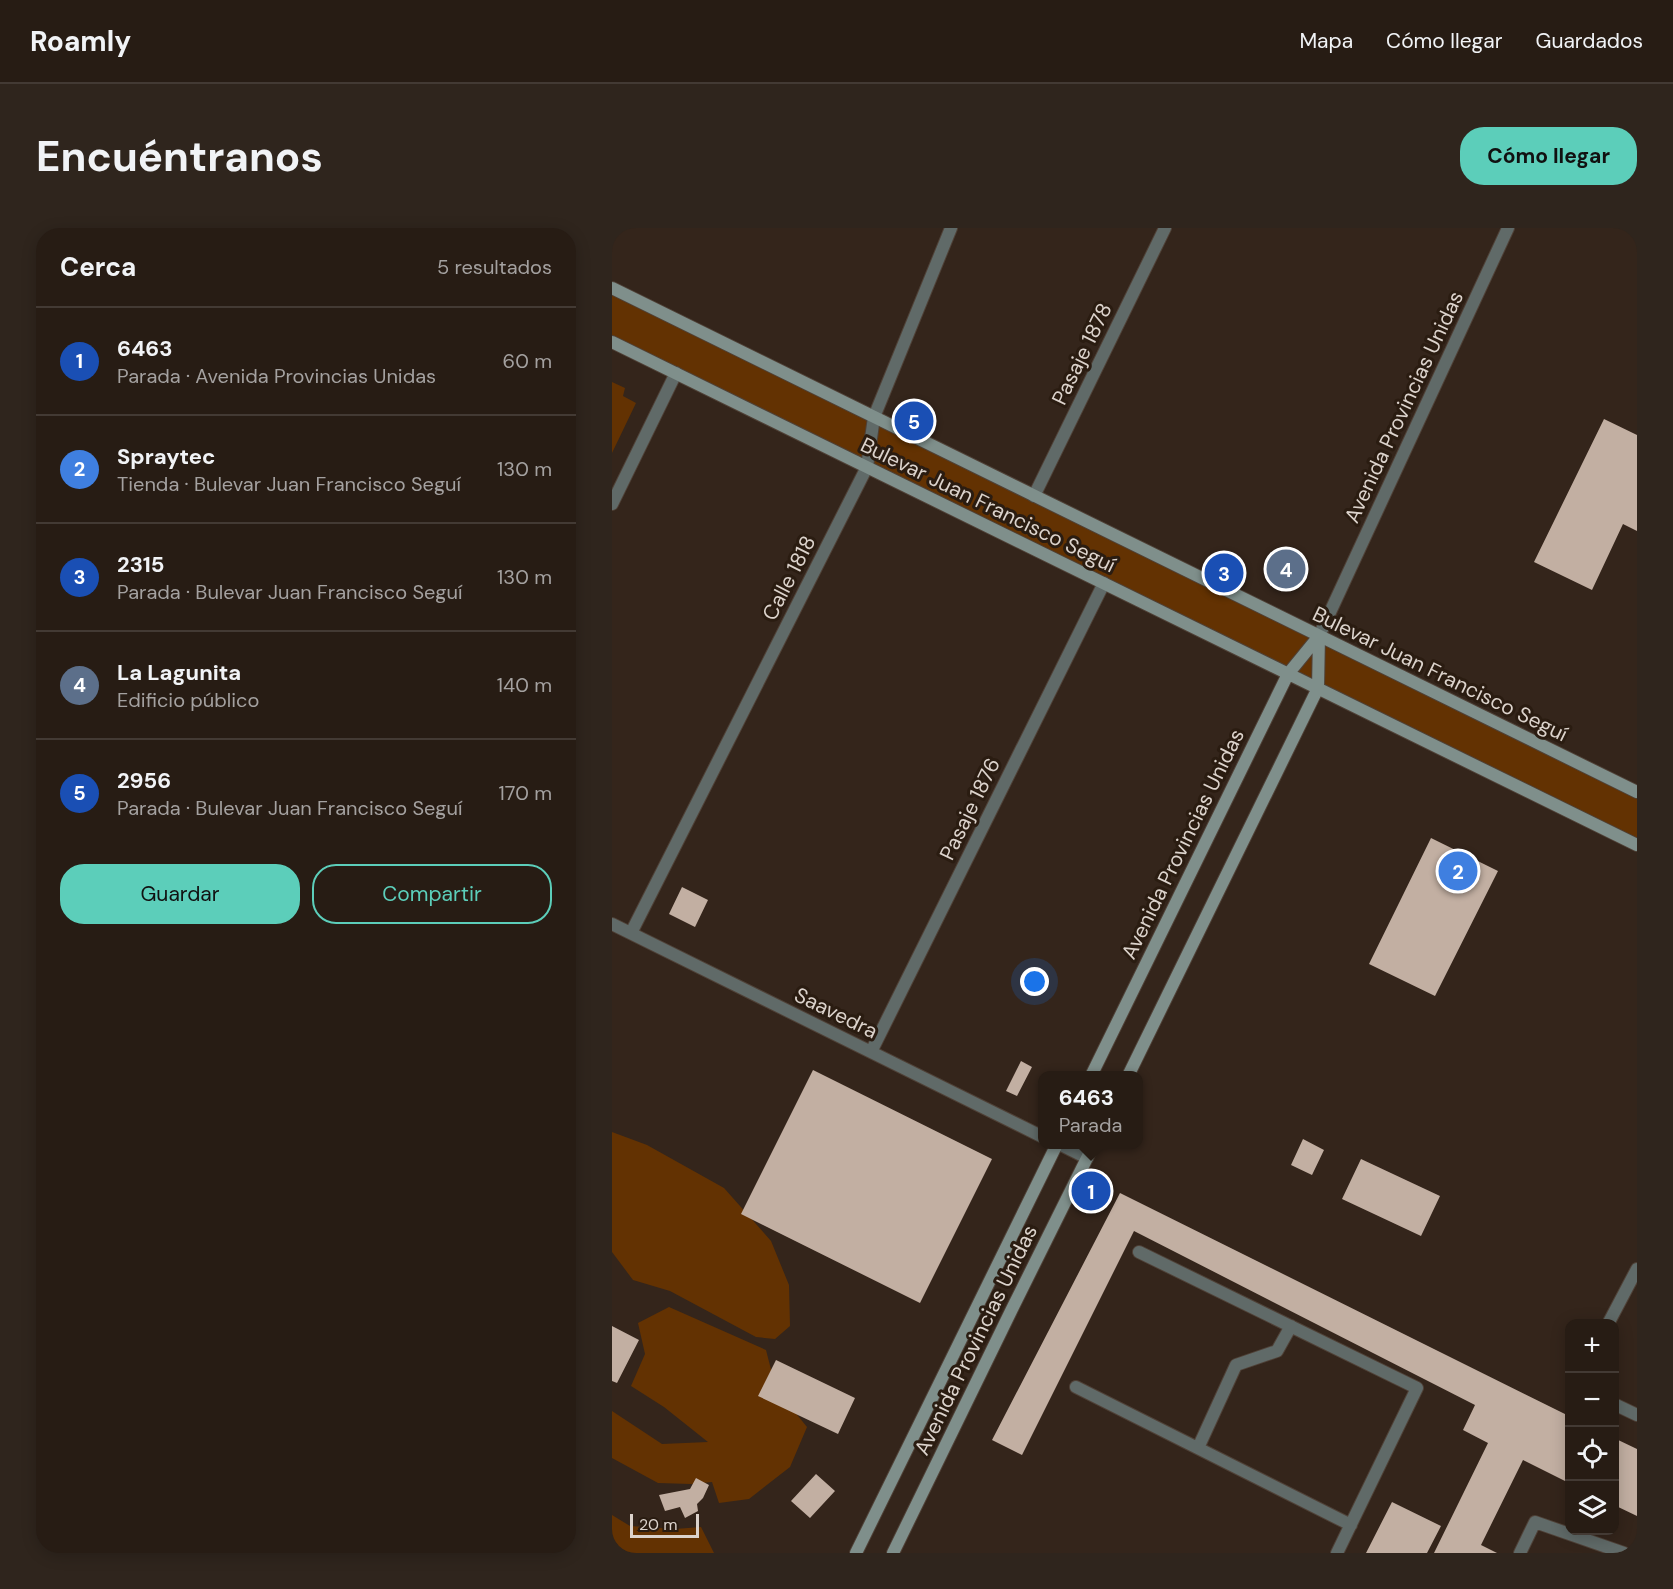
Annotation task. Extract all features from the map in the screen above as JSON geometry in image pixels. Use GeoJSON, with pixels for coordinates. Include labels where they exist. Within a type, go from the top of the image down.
{"type":"FeatureCollection","features":[{"type":"Feature","properties":{"kind":"main road","name":"Bulevar Juan Francisco Seguí"},"geometry":{"type":"LineString","coordinates":[[612,288],[1637,792]]}},
{"type":"Feature","properties":{"kind":"main road","name":"Bulevar Juan Francisco Seguí"},"geometry":{"type":"LineString","coordinates":[[612,342],[1637,845]]}},
{"type":"Feature","properties":{"kind":"main road","name":"Avenida Provincias Unidas"},"geometry":{"type":"LineString","coordinates":[[1093,1071],[1288,674],[1319,636]]}},
{"type":"Feature","properties":{"kind":"main road","name":"Avenida Provincias Unidas"},"geometry":{"type":"LineString","coordinates":[[1130,1071],[1318,688],[1319,636]]}},
{"type":"Feature","properties":{"kind":"main road","name":"Avenida Provincias Unidas"},"geometry":{"type":"LineString","coordinates":[[856,1553],[1056,1149]]}},
{"type":"Feature","properties":{"kind":"main road","name":"Avenida Provincias Unidas"},"geometry":{"type":"LineString","coordinates":[[893,1553],[1006,1319],[1092,1149]]}},
{"type":"Feature","properties":{"kind":"street","name":"Calle 1818"},"geometry":{"type":"LineString","coordinates":[[631,933],[867,467],[874,417],[951,228]]}},
{"type":"Feature","properties":{"kind":"street","name":"Pasaje 1878"},"geometry":{"type":"LineString","coordinates":[[1034,496],[1165,228]]}},
{"type":"Feature","properties":{"kind":"street","name":"Avenida Provincias Unidas"},"geometry":{"type":"LineString","coordinates":[[1319,636],[1508,228]]}},
{"type":"Feature","properties":{"kind":"street"},"geometry":{"type":"LineString","coordinates":[[612,504],[676,373]]}},
{"type":"Feature","properties":{"kind":"street","name":"Pasaje 1876"},"geometry":{"type":"LineString","coordinates":[[871,1052],[1104,583]]}},
{"type":"Feature","properties":{"kind":"street","name":"Saavedra"},"geometry":{"type":"LineString","coordinates":[[612,924],[1038,1135]]}},
{"type":"Feature","properties":{"kind":"street"},"geometry":{"type":"LineString","coordinates":[[1069,1149],[1088,1158]]}},
{"type":"Feature","properties":{"kind":"street"},"geometry":{"type":"LineString","coordinates":[[1139,1252],[1417,1388],[1337,1553]]}},
{"type":"Feature","properties":{"kind":"street"},"geometry":{"type":"LineString","coordinates":[[1610,1319],[1637,1269]]}},
{"type":"Feature","properties":{"kind":"street"},"geometry":{"type":"LineString","coordinates":[[1198,1448],[1236,1365],[1277,1351],[1291,1326]]}},
{"type":"Feature","properties":{"kind":"street"},"geometry":{"type":"LineString","coordinates":[[1076,1387],[1351,1525]]}},
{"type":"Feature","properties":{"kind":"street"},"geometry":{"type":"LineString","coordinates":[[1619,1406],[1637,1415]]}},
{"type":"Feature","properties":{"kind":"street"},"geometry":{"type":"LineString","coordinates":[[1520,1553],[1535,1522],[1624,1553]]}},
{"type":"Feature","properties":{"kind":"shaded area"},"geometry":{"type":"Polygon","coordinates":[[[612,288],[1637,792],[1637,845],[612,342],[612,288]]]}},
{"type":"Feature","properties":{"kind":"shaded area"},"geometry":{"type":"Polygon","coordinates":[[[612,382],[625,388],[623,396],[636,403],[612,453],[612,382]]]}},
{"type":"Feature","properties":{"kind":"shaded area"},"geometry":{"type":"Polygon","coordinates":[[[612,1132],[647,1145],[724,1188],[771,1241],[789,1285],[790,1326],[775,1339],[756,1337],[670,1291],[633,1280],[612,1252],[612,1132]]]}},
{"type":"Feature","properties":{"kind":"shaded area"},"geometry":{"type":"Polygon","coordinates":[[[669,1307],[766,1350],[776,1389],[807,1427],[790,1467],[749,1499],[719,1503],[712,1482],[658,1483],[612,1458],[612,1411],[662,1444],[708,1442],[664,1407],[631,1386],[645,1354],[638,1323],[669,1307]]]}},
{"type":"Feature","properties":{"kind":"shaded area"},"geometry":{"type":"Polygon","coordinates":[[[612,1515],[630,1526],[675,1529],[701,1527],[714,1553],[612,1553],[612,1515]]]}},
{"type":"Feature","properties":{"kind":"building"},"geometry":{"type":"Polygon","coordinates":[[[1604,419],[1637,435],[1637,531],[1623,524],[1592,590],[1534,562],[1604,419]]]}},
{"type":"Feature","properties":{"kind":"building"},"geometry":{"type":"Polygon","coordinates":[[[1431,838],[1498,871],[1435,996],[1369,964],[1431,838]]]}},
{"type":"Feature","properties":{"kind":"building"},"geometry":{"type":"Polygon","coordinates":[[[682,887],[708,900],[695,927],[669,914],[682,887]]]}},
{"type":"Feature","properties":{"kind":"building"},"geometry":{"type":"Polygon","coordinates":[[[1021,1061],[1032,1067],[1017,1096],[1006,1091],[1021,1061]]]}},
{"type":"Feature","properties":{"kind":"building"},"geometry":{"type":"Polygon","coordinates":[[[813,1070],[992,1159],[920,1303],[741,1214],[813,1070]]]}},
{"type":"Feature","properties":{"kind":"building"},"geometry":{"type":"Polygon","coordinates":[[[1303,1139],[1324,1150],[1312,1175],[1291,1165],[1303,1139]]]}},
{"type":"Feature","properties":{"kind":"building"},"geometry":{"type":"Polygon","coordinates":[[[1361,1159],[1440,1196],[1421,1236],[1342,1199],[1361,1159]]]}},
{"type":"Feature","properties":{"kind":"building"},"geometry":{"type":"Polygon","coordinates":[[[1120,1193],[1565,1414],[1565,1481],[1523,1460],[1481,1545],[1497,1553],[1434,1553],[1488,1443],[1463,1430],[1475,1405],[1134,1231],[1022,1455],[992,1440],[1120,1193]]]}},
{"type":"Feature","properties":{"kind":"building"},"geometry":{"type":"Polygon","coordinates":[[[612,1326],[639,1340],[617,1383],[612,1381],[612,1326]]]}},
{"type":"Feature","properties":{"kind":"building"},"geometry":{"type":"Polygon","coordinates":[[[776,1360],[855,1398],[838,1434],[758,1396],[776,1360]]]}},
{"type":"Feature","properties":{"kind":"building"},"geometry":{"type":"Polygon","coordinates":[[[1619,1440],[1637,1449],[1637,1516],[1619,1507],[1619,1440]]]}},
{"type":"Feature","properties":{"kind":"building"},"geometry":{"type":"Polygon","coordinates":[[[816,1474],[835,1491],[810,1518],[791,1501],[816,1474]]]}},
{"type":"Feature","properties":{"kind":"building"},"geometry":{"type":"Polygon","coordinates":[[[696,1478],[709,1485],[703,1498],[697,1504],[698,1511],[685,1518],[680,1507],[665,1511],[659,1495],[690,1489],[696,1478]]]}},
{"type":"Feature","properties":{"kind":"building"},"geometry":{"type":"Polygon","coordinates":[[[1392,1502],[1441,1526],[1427,1553],[1366,1553],[1392,1502]]]}},
{"type":"Feature","properties":{"kind":"place","name":"2956"},"geometry":{"type":"Point","coordinates":[914,421]}},
{"type":"Feature","properties":{"kind":"place","name":"La Lagunita"},"geometry":{"type":"Point","coordinates":[1286,569]}},
{"type":"Feature","properties":{"kind":"place","name":"2315"},"geometry":{"type":"Point","coordinates":[1224,573]}},
{"type":"Feature","properties":{"kind":"place","name":"Spraytec"},"geometry":{"type":"Point","coordinates":[1458,871]}},
{"type":"Feature","properties":{"kind":"place","name":"6463"},"geometry":{"type":"Point","coordinates":[1091,1191]}}]}
